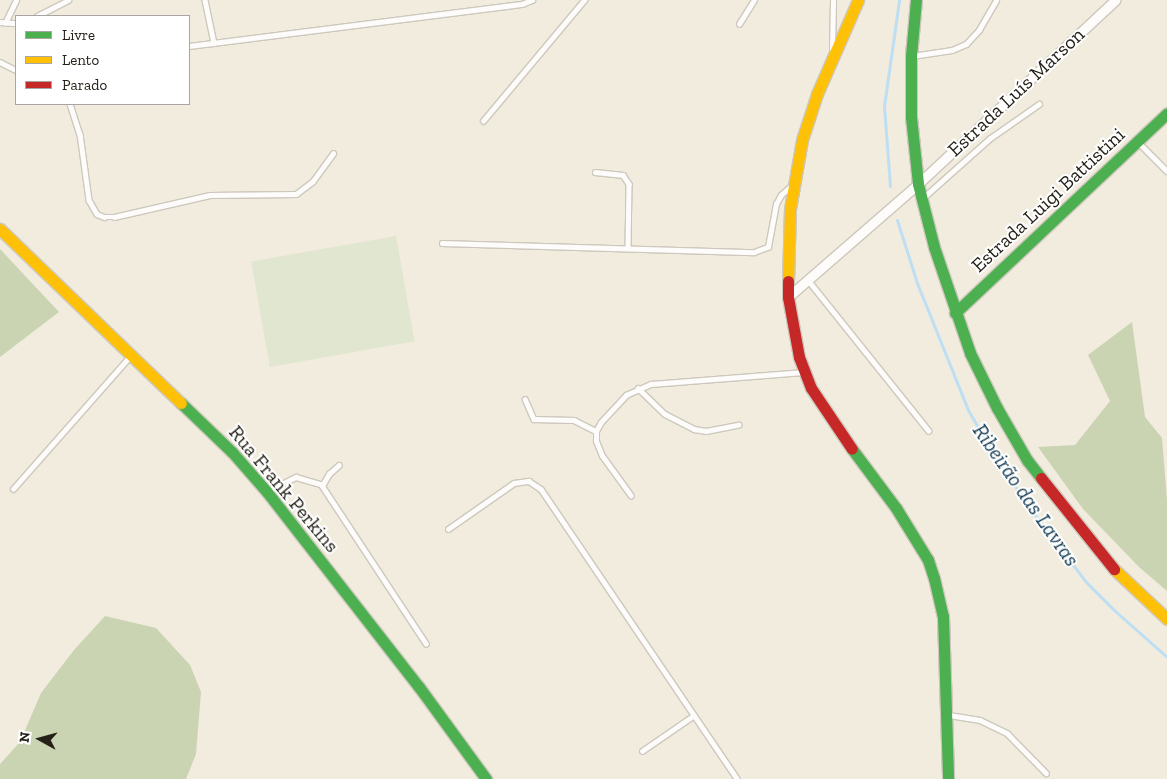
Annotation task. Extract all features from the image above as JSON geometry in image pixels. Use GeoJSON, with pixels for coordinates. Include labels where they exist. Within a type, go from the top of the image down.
{"type":"FeatureCollection","features":[{"type":"Feature","properties":{"kind":"street"},"geometry":{"type":"LineString","coordinates":[[858,0],[817,94],[802,140],[793,184],[788,256],[788,297],[804,372],[829,417],[896,508],[928,560],[942,616],[948,715],[948,779]]}},
{"type":"Feature","properties":{"kind":"street"},"geometry":{"type":"LineString","coordinates":[[916,0],[911,56],[911,117],[918,184],[955,314],[974,361],[997,408],[1027,460],[1106,562],[1167,619]]}},
{"type":"Feature","properties":{"kind":"street","name":"Estrada Luís Marson"},"geometry":{"type":"LineString","coordinates":[[788,297],[918,184],[1115,0]]}},
{"type":"Feature","properties":{"kind":"street","name":"Estrada Luigi Battistini"},"geometry":{"type":"LineString","coordinates":[[955,314],[1167,113]]}},
{"type":"Feature","properties":{"kind":"street","name":"Rua Frank Perkins"},"geometry":{"type":"LineString","coordinates":[[0,229],[232,452],[267,492],[419,688],[486,779]]}},
{"type":"Feature","properties":{"kind":"lane"},"geometry":{"type":"LineString","coordinates":[[3,22],[16,0]]}},
{"type":"Feature","properties":{"kind":"lane"},"geometry":{"type":"LineString","coordinates":[[39,15],[68,0]]}},
{"type":"Feature","properties":{"kind":"lane"},"geometry":{"type":"LineString","coordinates":[[205,0],[214,43]]}},
{"type":"Feature","properties":{"kind":"lane"},"geometry":{"type":"LineString","coordinates":[[190,46],[522,4],[532,0]]}},
{"type":"Feature","properties":{"kind":"lane"},"geometry":{"type":"LineString","coordinates":[[483,121],[584,0]]}},
{"type":"Feature","properties":{"kind":"lane"},"geometry":{"type":"LineString","coordinates":[[740,24],[754,0]]}},
{"type":"Feature","properties":{"kind":"lane"},"geometry":{"type":"LineString","coordinates":[[831,63],[833,0]]}},
{"type":"Feature","properties":{"kind":"lane"},"geometry":{"type":"LineString","coordinates":[[911,56],[952,50],[966,44],[979,30],[996,0]]}},
{"type":"Feature","properties":{"kind":"lane"},"geometry":{"type":"LineString","coordinates":[[0,62],[15,70]]}},
{"type":"Feature","properties":{"kind":"lane"},"geometry":{"type":"LineString","coordinates":[[922,199],[989,139],[1039,104]]}},
{"type":"Feature","properties":{"kind":"lane"},"geometry":{"type":"LineString","coordinates":[[70,105],[80,134],[89,200],[97,214],[104,217],[114,217],[210,195],[296,194],[313,181],[333,153]]}},
{"type":"Feature","properties":{"kind":"lane"},"geometry":{"type":"LineString","coordinates":[[1137,141],[1167,171]]}},
{"type":"Feature","properties":{"kind":"lane"},"geometry":{"type":"LineString","coordinates":[[595,172],[623,175],[629,184],[628,248]]}},
{"type":"Feature","properties":{"kind":"lane"},"geometry":{"type":"LineString","coordinates":[[442,243],[763,251],[768,247],[776,204],[781,195],[793,184]]}},
{"type":"Feature","properties":{"kind":"lane"},"geometry":{"type":"LineString","coordinates":[[808,280],[929,431]]}},
{"type":"Feature","properties":{"kind":"lane"},"geometry":{"type":"LineString","coordinates":[[12,489],[131,355]]}},
{"type":"Feature","properties":{"kind":"lane"},"geometry":{"type":"LineString","coordinates":[[631,496],[602,456],[596,441],[596,431],[613,408],[638,388],[650,384],[804,372]]}},
{"type":"Feature","properties":{"kind":"lane"},"geometry":{"type":"LineString","coordinates":[[638,388],[665,414],[694,429],[706,431],[738,425]]}},
{"type":"Feature","properties":{"kind":"lane"},"geometry":{"type":"LineString","coordinates":[[525,399],[534,419],[574,420],[596,431]]}},
{"type":"Feature","properties":{"kind":"lane"},"geometry":{"type":"LineString","coordinates":[[322,486],[329,474],[339,465]]}},
{"type":"Feature","properties":{"kind":"lane"},"geometry":{"type":"LineString","coordinates":[[267,492],[296,478],[308,479],[322,486],[426,643]]}},
{"type":"Feature","properties":{"kind":"lane"},"geometry":{"type":"LineString","coordinates":[[448,530],[514,484],[529,481],[540,489],[737,779]]}},
{"type":"Feature","properties":{"kind":"lane"},"geometry":{"type":"LineString","coordinates":[[948,715],[980,720],[1007,733],[1046,773]]}},
{"type":"Feature","properties":{"kind":"lane"},"geometry":{"type":"LineString","coordinates":[[642,751],[693,716]]}},
{"type":"Feature","properties":{"kind":"green space"},"geometry":{"type":"Polygon","coordinates":[[[396,236],[415,341],[270,367],[251,262],[396,236]]]}},
{"type":"Feature","properties":{"kind":"green space"},"geometry":{"type":"Polygon","coordinates":[[[0,249],[59,312],[0,357],[0,249]]]}},
{"type":"Feature","properties":{"kind":"green space"},"geometry":{"type":"Polygon","coordinates":[[[1132,322],[1145,417],[1162,438],[1167,500],[1167,591],[1139,567],[1083,509],[1038,447],[1075,445],[1110,401],[1088,355],[1132,322]]]}},
{"type":"Feature","properties":{"kind":"green space"},"geometry":{"type":"Polygon","coordinates":[[[105,616],[156,628],[190,665],[201,692],[196,754],[186,779],[0,779],[0,764],[20,742],[41,693],[74,650],[105,616]]]}},
{"type":"Feature","properties":{"kind":"waterway","name":"Ribeirão das Lavras"},"geometry":{"type":"LineString","coordinates":[[890,186],[884,106],[899,0]]}},
{"type":"Feature","properties":{"kind":"waterway","name":"Ribeirão das Lavras"},"geometry":{"type":"LineString","coordinates":[[897,220],[917,283],[968,410],[997,460],[1035,515],[1086,582],[1114,610],[1167,657]]}},
{"type":"Feature","properties":{"kind":"traffic: fast"},"geometry":{"type":"LineString","coordinates":[[916,0],[911,56],[911,117],[918,184],[934,247],[970,353],[997,408],[1027,460],[1041,478]]}},
{"type":"Feature","properties":{"kind":"traffic: fast"},"geometry":{"type":"LineString","coordinates":[[955,313],[1167,113]]}},
{"type":"Feature","properties":{"kind":"traffic: fast"},"geometry":{"type":"LineString","coordinates":[[181,403],[232,452],[267,492],[419,687],[486,779]]}},
{"type":"Feature","properties":{"kind":"traffic: fast"},"geometry":{"type":"LineString","coordinates":[[852,449],[896,508],[928,560],[934,578],[943,616],[948,779]]}},
{"type":"Feature","properties":{"kind":"traffic: slow"},"geometry":{"type":"LineString","coordinates":[[788,281],[790,209],[802,140],[817,94],[858,0]]}},
{"type":"Feature","properties":{"kind":"traffic: slow"},"geometry":{"type":"LineString","coordinates":[[0,229],[181,403]]}},
{"type":"Feature","properties":{"kind":"traffic: slow"},"geometry":{"type":"LineString","coordinates":[[1114,569],[1167,619]]}},
{"type":"Feature","properties":{"kind":"traffic: jam"},"geometry":{"type":"LineString","coordinates":[[788,281],[788,297],[799,357],[811,388],[852,449]]}},
{"type":"Feature","properties":{"kind":"traffic: jam"},"geometry":{"type":"LineString","coordinates":[[1041,478],[1114,569]]}}]}
